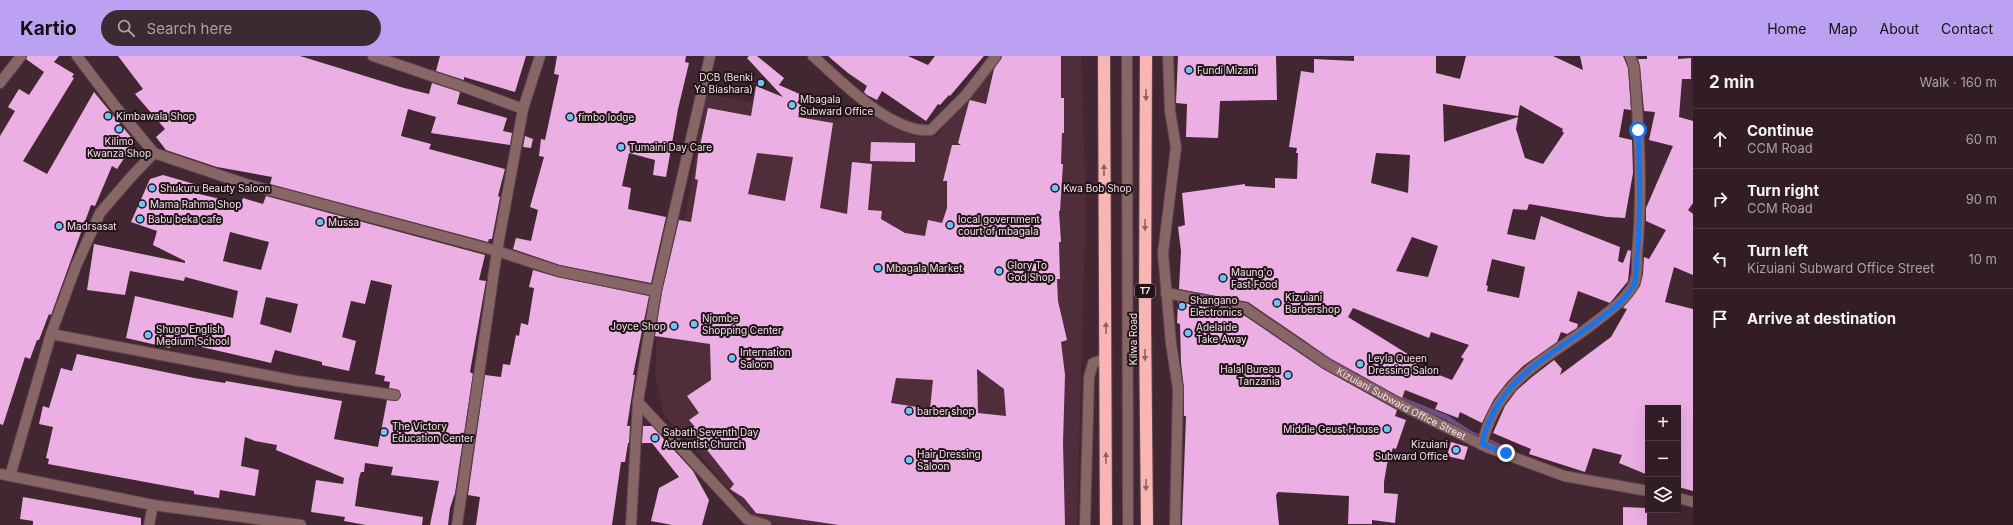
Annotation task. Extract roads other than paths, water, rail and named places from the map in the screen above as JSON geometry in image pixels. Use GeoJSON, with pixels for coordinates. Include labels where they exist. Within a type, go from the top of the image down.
{"type":"FeatureCollection","features":[{"type":"Feature","properties":{"kind":"highway"},"geometry":{"type":"LineString","coordinates":[[1104,56],[1106,525]]}},
{"type":"Feature","properties":{"kind":"highway","name":"Kilwa Road"},"geometry":{"type":"LineString","coordinates":[[1146,56],[1147,525]]}},
{"type":"Feature","properties":{"kind":"street"},"geometry":{"type":"LineString","coordinates":[[0,83],[21,56]]}},
{"type":"Feature","properties":{"kind":"street"},"geometry":{"type":"LineString","coordinates":[[77,56],[115,106],[154,153],[246,184],[497,251],[558,271],[656,291]]}},
{"type":"Feature","properties":{"kind":"street"},"geometry":{"type":"LineString","coordinates":[[373,56],[523,109]]}},
{"type":"Feature","properties":{"kind":"street"},"geometry":{"type":"LineString","coordinates":[[457,525],[497,251],[523,109],[540,56]]}},
{"type":"Feature","properties":{"kind":"street"},"geometry":{"type":"LineString","coordinates":[[631,525],[638,402],[656,291],[710,56]]}},
{"type":"Feature","properties":{"kind":"street"},"geometry":{"type":"LineString","coordinates":[[813,56],[888,119],[924,131],[931,130],[966,95],[996,56]]}},
{"type":"Feature","properties":{"kind":"street"},"geometry":{"type":"LineString","coordinates":[[1168,56],[1170,111],[1176,148],[1163,253],[1166,293],[1178,389],[1175,525]]}},
{"type":"Feature","properties":{"kind":"street"},"geometry":{"type":"LineString","coordinates":[[1482,444],[1494,410],[1517,378],[1581,333],[1618,304],[1635,281],[1639,233],[1640,164],[1634,67],[1630,56]]}},
{"type":"Feature","properties":{"kind":"street"},"geometry":{"type":"LineString","coordinates":[[1126,58],[1128,525]]}},
{"type":"Feature","properties":{"kind":"street"},"geometry":{"type":"LineString","coordinates":[[154,153],[131,176],[100,213],[76,266],[51,334],[5,475],[153,505],[301,525]]}},
{"type":"Feature","properties":{"kind":"street","name":"Kizuiani Subward Office Street"},"geometry":{"type":"LineString","coordinates":[[1166,293],[1245,308],[1327,364],[1409,409],[1482,444],[1564,476],[1645,490]]}},
{"type":"Feature","properties":{"kind":"street"},"geometry":{"type":"LineString","coordinates":[[51,334],[298,381],[395,395]]}},
{"type":"Feature","properties":{"kind":"street"},"geometry":{"type":"LineString","coordinates":[[1085,525],[1089,377],[1093,363],[1106,359]]}},
{"type":"Feature","properties":{"kind":"street"},"geometry":{"type":"LineString","coordinates":[[638,402],[747,519],[766,525]]}},
{"type":"Feature","properties":{"kind":"street"},"geometry":{"type":"LineString","coordinates":[[1681,499],[1693,502]]}},
{"type":"Feature","properties":{"kind":"street"},"geometry":{"type":"LineString","coordinates":[[149,525],[153,505]]}},
{"type":"Feature","properties":{"kind":"waterway"},"geometry":{"type":"LineString","coordinates":[[1310,347],[1353,373]]}},
{"type":"Feature","properties":{"kind":"waterway"},"geometry":{"type":"LineString","coordinates":[[1360,377],[1405,401],[1446,417],[1470,433],[1512,452]]}},
{"type":"Feature","properties":{"kind":"place","name":"Fundi Mizani"},"geometry":{"type":"Point","coordinates":[1189,70]}},
{"type":"Feature","properties":{"kind":"place","name":"DCB (Benki Ya Biashara)"},"geometry":{"type":"Point","coordinates":[761,83]}},
{"type":"Feature","properties":{"kind":"place","name":"Mbagala Subward Office"},"geometry":{"type":"Point","coordinates":[792,105]}},
{"type":"Feature","properties":{"kind":"place","name":"Kimbawala Shop"},"geometry":{"type":"Point","coordinates":[108,116]}},
{"type":"Feature","properties":{"kind":"place","name":"fimbo lodge"},"geometry":{"type":"Point","coordinates":[570,117]}},
{"type":"Feature","properties":{"kind":"place","name":"Kilimo Kwanza Shop"},"geometry":{"type":"Point","coordinates":[119,129]}},
{"type":"Feature","properties":{"kind":"place","name":"Tumaini Day Care"},"geometry":{"type":"Point","coordinates":[621,147]}},
{"type":"Feature","properties":{"kind":"place","name":"Shukuru Beauty Saloon"},"geometry":{"type":"Point","coordinates":[152,188]}},
{"type":"Feature","properties":{"kind":"place","name":"Kwa Bob Shop"},"geometry":{"type":"Point","coordinates":[1055,188]}},
{"type":"Feature","properties":{"kind":"place","name":"Mama Rahma Shop"},"geometry":{"type":"Point","coordinates":[142,204]}},
{"type":"Feature","properties":{"kind":"place","name":"Babu beka cafe"},"geometry":{"type":"Point","coordinates":[140,219]}},
{"type":"Feature","properties":{"kind":"place","name":"Mussa"},"geometry":{"type":"Point","coordinates":[320,222]}},
{"type":"Feature","properties":{"kind":"place","name":"local government court of mbagala"},"geometry":{"type":"Point","coordinates":[950,225]}},
{"type":"Feature","properties":{"kind":"place","name":"Madrsasat"},"geometry":{"type":"Point","coordinates":[59,226]}},
{"type":"Feature","properties":{"kind":"place","name":"Mbagala Market"},"geometry":{"type":"Point","coordinates":[878,268]}},
{"type":"Feature","properties":{"kind":"place","name":"Glory To God Shop"},"geometry":{"type":"Point","coordinates":[999,271]}},
{"type":"Feature","properties":{"kind":"place","name":"Maung'o Fast Food"},"geometry":{"type":"Point","coordinates":[1223,278]}},
{"type":"Feature","properties":{"kind":"place","name":"Kizuiani Barbershop"},"geometry":{"type":"Point","coordinates":[1277,303]}},
{"type":"Feature","properties":{"kind":"place","name":"Shangano Electronics"},"geometry":{"type":"Point","coordinates":[1182,306]}},
{"type":"Feature","properties":{"kind":"place","name":"Njombe Shopping Center"},"geometry":{"type":"Point","coordinates":[694,324]}},
{"type":"Feature","properties":{"kind":"place","name":"Joyce Shop"},"geometry":{"type":"Point","coordinates":[674,326]}},
{"type":"Feature","properties":{"kind":"place","name":"Adelaide Take Away"},"geometry":{"type":"Point","coordinates":[1188,333]}},
{"type":"Feature","properties":{"kind":"place","name":"Shugo English Medium School"},"geometry":{"type":"Point","coordinates":[148,335]}},
{"type":"Feature","properties":{"kind":"place","name":"Internation Saloon"},"geometry":{"type":"Point","coordinates":[732,358]}},
{"type":"Feature","properties":{"kind":"place","name":"Leyla Queen Dressing Salon"},"geometry":{"type":"Point","coordinates":[1360,364]}},
{"type":"Feature","properties":{"kind":"place","name":"Halal Bureau Tanzania"},"geometry":{"type":"Point","coordinates":[1288,375]}},
{"type":"Feature","properties":{"kind":"place","name":"barber shop"},"geometry":{"type":"Point","coordinates":[909,411]}},
{"type":"Feature","properties":{"kind":"place","name":"Middle Geust House"},"geometry":{"type":"Point","coordinates":[1387,429]}},
{"type":"Feature","properties":{"kind":"place","name":"The Victory Education Center"},"geometry":{"type":"Point","coordinates":[384,432]}},
{"type":"Feature","properties":{"kind":"place","name":"Sabath Seventh Day Adventist Church"},"geometry":{"type":"Point","coordinates":[655,438]}},
{"type":"Feature","properties":{"kind":"place","name":"Kizuiani Subward Office"},"geometry":{"type":"Point","coordinates":[1456,450]}},
{"type":"Feature","properties":{"kind":"place","name":"Hair Dressing Saloon"},"geometry":{"type":"Point","coordinates":[909,460]}}]}
